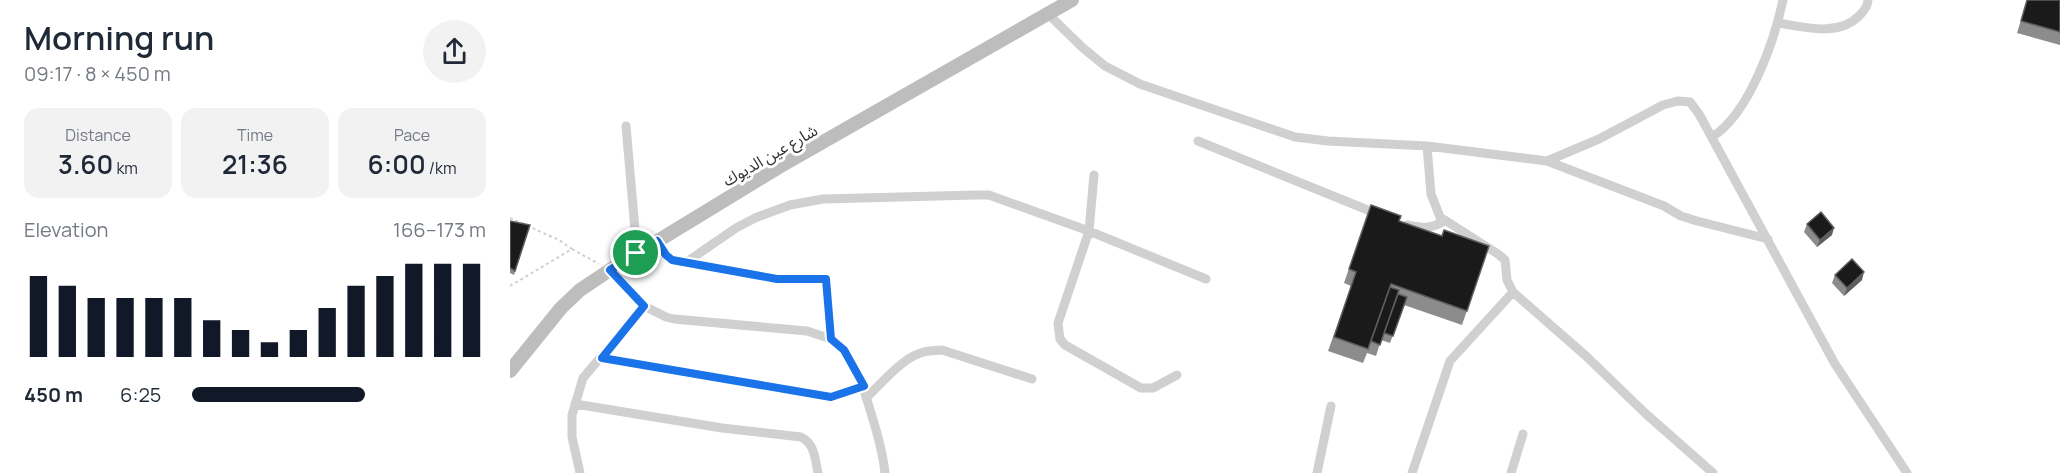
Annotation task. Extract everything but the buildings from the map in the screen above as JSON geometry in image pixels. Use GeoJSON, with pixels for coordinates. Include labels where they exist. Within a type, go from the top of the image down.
{"type":"FeatureCollection","features":[{"type":"Feature","properties":{"kind":"main road","name":"شارع عين الديوك"},"geometry":{"type":"LineString","coordinates":[[510,371],[561,308],[580,290],[610,270],[779,167],[1072,0]]}},
{"type":"Feature","properties":{"kind":"street"},"geometry":{"type":"LineString","coordinates":[[1712,138],[1723,130],[1749,92],[1761,69],[1778,23],[1783,0]]}},
{"type":"Feature","properties":{"kind":"street"},"geometry":{"type":"LineString","coordinates":[[1778,23],[1814,29],[1841,27],[1851,23],[1859,16],[1865,10],[1868,0]]}},
{"type":"Feature","properties":{"kind":"street"},"geometry":{"type":"LineString","coordinates":[[1048,14],[1105,66],[1140,84],[1295,137],[1427,146],[1547,161],[1664,207],[1681,216],[1768,239]]}},
{"type":"Feature","properties":{"kind":"street"},"geometry":{"type":"LineString","coordinates":[[1547,161],[1599,139],[1663,105],[1678,101],[1690,102],[1699,114],[1835,364],[1907,473]]}},
{"type":"Feature","properties":{"kind":"street"},"geometry":{"type":"LineString","coordinates":[[626,126],[636,253]]}},
{"type":"Feature","properties":{"kind":"street"},"geometry":{"type":"LineString","coordinates":[[1198,141],[1395,221],[1423,228],[1436,226],[1444,221]]}},
{"type":"Feature","properties":{"kind":"street"},"geometry":{"type":"LineString","coordinates":[[1427,146],[1431,194],[1440,217],[1505,260],[1507,280],[1513,292],[1713,473]]}},
{"type":"Feature","properties":{"kind":"street"},"geometry":{"type":"LineString","coordinates":[[1094,174],[1089,231],[1058,324],[1060,339],[1071,350],[1141,388],[1153,388],[1177,375]]}},
{"type":"Feature","properties":{"kind":"street"},"geometry":{"type":"LineString","coordinates":[[686,263],[736,228],[790,205],[823,199],[989,195],[1089,231],[1206,279]]}},
{"type":"Feature","properties":{"kind":"street"},"geometry":{"type":"LineString","coordinates":[[657,241],[672,260],[777,279],[826,279],[831,339]]}},
{"type":"Feature","properties":{"kind":"street"},"geometry":{"type":"LineString","coordinates":[[610,270],[644,306],[666,317],[807,332],[831,339],[844,350],[864,386],[878,434],[885,473]]}},
{"type":"Feature","properties":{"kind":"street"},"geometry":{"type":"LineString","coordinates":[[1412,473],[1450,362],[1513,292]]}},
{"type":"Feature","properties":{"kind":"street"},"geometry":{"type":"LineString","coordinates":[[580,473],[572,437],[572,415],[583,378],[644,306]]}},
{"type":"Feature","properties":{"kind":"street"},"geometry":{"type":"LineString","coordinates":[[866,398],[907,361],[917,354],[929,351],[942,350],[1032,379]]}},
{"type":"Feature","properties":{"kind":"street"},"geometry":{"type":"LineString","coordinates":[[602,358],[831,397],[864,386]]}},
{"type":"Feature","properties":{"kind":"street"},"geometry":{"type":"LineString","coordinates":[[575,404],[711,426],[801,437],[808,441],[812,448],[818,473]]}},
{"type":"Feature","properties":{"kind":"street"},"geometry":{"type":"LineString","coordinates":[[1317,473],[1331,406]]}},
{"type":"Feature","properties":{"kind":"street"},"geometry":{"type":"LineString","coordinates":[[1511,473],[1523,434]]}},
{"type":"Feature","properties":{"kind":"path"},"geometry":{"type":"LineString","coordinates":[[510,218],[559,240],[610,270]]}},
{"type":"Feature","properties":{"kind":"path"},"geometry":{"type":"LineString","coordinates":[[510,286],[572,249]]}},
{"type":"Feature","properties":{"kind":"route"},"geometry":{"type":"LineString","coordinates":[[657,241],[672,260],[777,279],[826,279],[831,339],[844,350],[864,386],[831,397],[602,358],[644,306],[610,270],[636,253],[657,241]]}}]}
